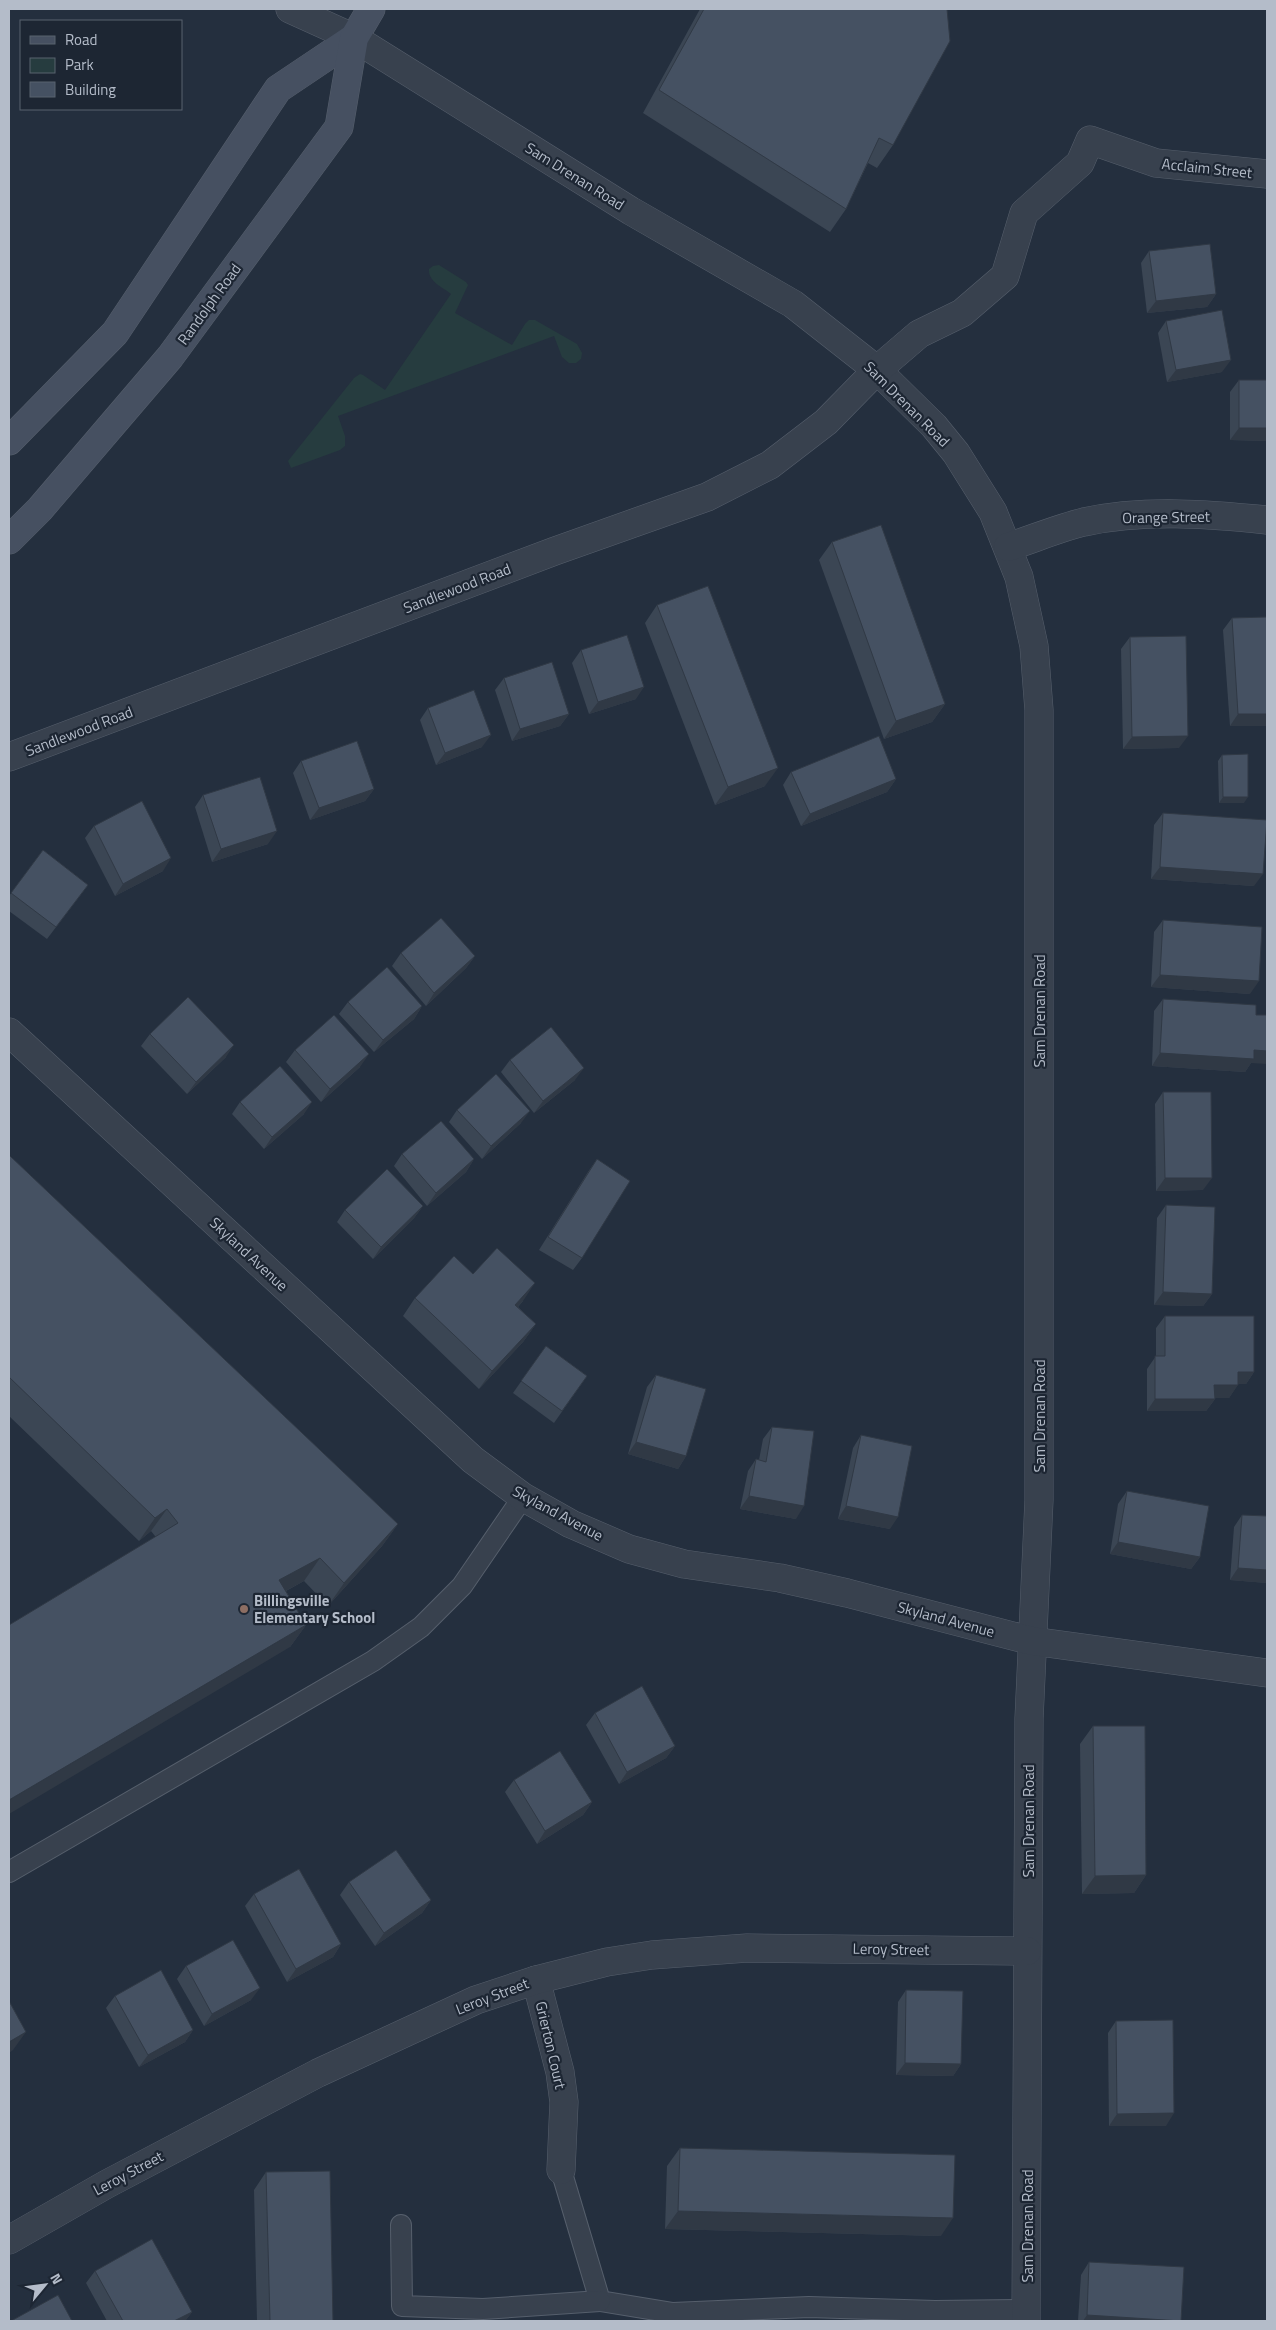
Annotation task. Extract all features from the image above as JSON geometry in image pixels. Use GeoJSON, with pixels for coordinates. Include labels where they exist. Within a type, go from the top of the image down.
{"type":"FeatureCollection","features":[{"type":"Feature","properties":{"kind":"main road","name":"Randolph Road"},"geometry":{"type":"LineString","coordinates":[[9,540],[40,509],[170,357],[340,127],[354,38],[371,9]]}},
{"type":"Feature","properties":{"kind":"main road","name":"Randolph Road"},"geometry":{"type":"LineString","coordinates":[[9,441],[115,333],[278,89],[354,38]]}},
{"type":"Feature","properties":{"kind":"street","name":"Sam Drenan Road"},"geometry":{"type":"LineString","coordinates":[[290,9],[354,38],[631,211],[793,304],[877,370],[934,426],[956,453],[993,512],[1019,577],[1034,646],[1039,710],[1039,1500],[1029,1719],[1026,2316]]}},
{"type":"Feature","properties":{"kind":"street","name":"Sandlewood Road"},"geometry":{"type":"LineString","coordinates":[[9,757],[555,551],[706,497],[770,465],[826,422],[877,370],[919,334],[962,313],[1006,276],[1024,213],[1080,163],[1090,140]]}},
{"type":"Feature","properties":{"kind":"street","name":"Acclaim Street"},"geometry":{"type":"LineString","coordinates":[[1090,140],[1156,163],[1267,174]]}},
{"type":"Feature","properties":{"kind":"street","name":"Orange Street"},"geometry":{"type":"LineString","coordinates":[[1008,547],[1084,522],[1145,514],[1233,516],[1267,520]]}},
{"type":"Feature","properties":{"kind":"street","name":"Skyland Avenue"},"geometry":{"type":"LineString","coordinates":[[9,1032],[473,1460],[523,1497],[571,1524],[629,1550],[684,1564],[780,1578],[847,1593],[1032,1641],[1267,1674]]}},
{"type":"Feature","properties":{"kind":"street","name":"Leroy Street"},"geometry":{"type":"LineString","coordinates":[[9,2240],[106,2184],[318,2073],[476,2000],[536,1980],[607,1962],[652,1955],[747,1948],[1028,1951]]}},
{"type":"Feature","properties":{"kind":"street","name":"Grierton Court"},"geometry":{"type":"LineString","coordinates":[[536,1980],[560,2072],[564,2102],[561,2170]]}},
{"type":"Feature","properties":{"kind":"lane"},"geometry":{"type":"LineString","coordinates":[[9,1872],[373,1661],[421,1627],[462,1586],[523,1497]]}},
{"type":"Feature","properties":{"kind":"lane"},"geometry":{"type":"LineString","coordinates":[[561,2170],[600,2301]]}},
{"type":"Feature","properties":{"kind":"lane"},"geometry":{"type":"LineString","coordinates":[[401,2225],[402,2306],[483,2309],[600,2301],[673,2312],[809,2307],[1026,2316]]}},
{"type":"Feature","properties":{"kind":"green space"},"geometry":{"type":"Polygon","coordinates":[[[439,265],[468,285],[455,313],[512,345],[525,324],[529,320],[535,320],[577,344],[582,353],[581,359],[576,363],[569,363],[562,357],[554,336],[338,416],[345,436],[345,446],[340,450],[291,468],[288,461],[354,378],[360,374],[363,375],[385,390],[451,294],[433,281],[429,274],[429,269],[439,265]]]}},
{"type":"Feature","properties":{"kind":"building"},"geometry":{"type":"Polygon","coordinates":[[[704,9],[947,9],[950,41],[893,145],[879,138],[846,209],[659,90],[704,9]]]}},
{"type":"Feature","properties":{"kind":"building"},"geometry":{"type":"Polygon","coordinates":[[[1210,244],[1216,294],[1156,301],[1149,251],[1210,244]]]}},
{"type":"Feature","properties":{"kind":"building"},"geometry":{"type":"Polygon","coordinates":[[[1222,310],[1231,360],[1176,370],[1166,321],[1222,310]]]}},
{"type":"Feature","properties":{"kind":"building"},"geometry":{"type":"Polygon","coordinates":[[[1239,380],[1267,380],[1267,428],[1239,428],[1239,380]]]}},
{"type":"Feature","properties":{"kind":"building"},"geometry":{"type":"Polygon","coordinates":[[[881,525],[945,704],[896,721],[832,542],[881,525]]]}},
{"type":"Feature","properties":{"kind":"building"},"geometry":{"type":"Polygon","coordinates":[[[708,586],[778,768],[728,787],[657,605],[708,586]]]}},
{"type":"Feature","properties":{"kind":"building"},"geometry":{"type":"Polygon","coordinates":[[[1267,617],[1267,714],[1238,714],[1232,618],[1267,617]]]}},
{"type":"Feature","properties":{"kind":"building"},"geometry":{"type":"Polygon","coordinates":[[[627,635],[644,687],[598,702],[581,650],[627,635]]]}},
{"type":"Feature","properties":{"kind":"building"},"geometry":{"type":"Polygon","coordinates":[[[1186,636],[1188,736],[1132,737],[1130,637],[1186,636]]]}},
{"type":"Feature","properties":{"kind":"building"},"geometry":{"type":"Polygon","coordinates":[[[552,662],[569,714],[520,729],[504,678],[552,662]]]}},
{"type":"Feature","properties":{"kind":"building"},"geometry":{"type":"Polygon","coordinates":[[[474,690],[491,735],[445,753],[428,708],[474,690]]]}},
{"type":"Feature","properties":{"kind":"building"},"geometry":{"type":"Polygon","coordinates":[[[879,736],[896,779],[810,814],[791,772],[879,736]]]}},
{"type":"Feature","properties":{"kind":"building"},"geometry":{"type":"Polygon","coordinates":[[[357,741],[374,789],[319,808],[301,761],[357,741]]]}},
{"type":"Feature","properties":{"kind":"building"},"geometry":{"type":"Polygon","coordinates":[[[1248,754],[1248,797],[1223,797],[1222,755],[1248,754]]]}},
{"type":"Feature","properties":{"kind":"building"},"geometry":{"type":"Polygon","coordinates":[[[260,777],[277,831],[221,849],[203,795],[260,777]]]}},
{"type":"Feature","properties":{"kind":"building"},"geometry":{"type":"Polygon","coordinates":[[[142,801],[171,858],[123,884],[94,826],[142,801]]]}},
{"type":"Feature","properties":{"kind":"building"},"geometry":{"type":"Polygon","coordinates":[[[1163,813],[1267,820],[1263,874],[1160,867],[1163,813]]]}},
{"type":"Feature","properties":{"kind":"building"},"geometry":{"type":"Polygon","coordinates":[[[43,850],[88,885],[56,927],[11,893],[43,850]]]}},
{"type":"Feature","properties":{"kind":"building"},"geometry":{"type":"Polygon","coordinates":[[[441,918],[475,956],[434,993],[401,953],[441,918]]]}},
{"type":"Feature","properties":{"kind":"building"},"geometry":{"type":"Polygon","coordinates":[[[1163,920],[1262,927],[1259,981],[1160,975],[1163,920]]]}},
{"type":"Feature","properties":{"kind":"building"},"geometry":{"type":"Polygon","coordinates":[[[387,967],[422,1006],[383,1040],[348,1002],[387,967]]]}},
{"type":"Feature","properties":{"kind":"building"},"geometry":{"type":"Polygon","coordinates":[[[188,997],[234,1045],[196,1082],[150,1034],[188,997]]]}},
{"type":"Feature","properties":{"kind":"building"},"geometry":{"type":"Polygon","coordinates":[[[1163,999],[1256,1005],[1256,1015],[1267,1015],[1267,1051],[1254,1050],[1254,1059],[1160,1053],[1163,999]]]}},
{"type":"Feature","properties":{"kind":"building"},"geometry":{"type":"Polygon","coordinates":[[[334,1015],[369,1054],[330,1089],[295,1050],[334,1015]]]}},
{"type":"Feature","properties":{"kind":"building"},"geometry":{"type":"Polygon","coordinates":[[[551,1027],[584,1068],[543,1101],[510,1060],[551,1027]]]}},
{"type":"Feature","properties":{"kind":"building"},"geometry":{"type":"Polygon","coordinates":[[[280,1066],[312,1102],[272,1137],[240,1102],[280,1066]]]}},
{"type":"Feature","properties":{"kind":"building"},"geometry":{"type":"Polygon","coordinates":[[[496,1074],[530,1111],[491,1146],[457,1110],[496,1074]]]}},
{"type":"Feature","properties":{"kind":"building"},"geometry":{"type":"Polygon","coordinates":[[[1163,1092],[1211,1092],[1212,1178],[1165,1178],[1163,1092]]]}},
{"type":"Feature","properties":{"kind":"building"},"geometry":{"type":"Polygon","coordinates":[[[441,1121],[474,1159],[436,1193],[402,1154],[441,1121]]]}},
{"type":"Feature","properties":{"kind":"building"},"geometry":{"type":"Polygon","coordinates":[[[9,1155],[398,1524],[344,1583],[320,1558],[279,1580],[306,1625],[9,1800],[9,1625],[178,1523],[167,1509],[155,1518],[9,1377],[9,1155]]]}},
{"type":"Feature","properties":{"kind":"building"},"geometry":{"type":"Polygon","coordinates":[[[597,1159],[630,1181],[582,1258],[548,1237],[597,1159]]]}},
{"type":"Feature","properties":{"kind":"building"},"geometry":{"type":"Polygon","coordinates":[[[387,1169],[423,1206],[381,1247],[345,1210],[387,1169]]]}},
{"type":"Feature","properties":{"kind":"building"},"geometry":{"type":"Polygon","coordinates":[[[1166,1205],[1215,1207],[1212,1294],[1163,1292],[1166,1205]]]}},
{"type":"Feature","properties":{"kind":"building"},"geometry":{"type":"Polygon","coordinates":[[[497,1248],[535,1283],[515,1305],[536,1324],[492,1371],[415,1298],[454,1256],[473,1274],[497,1248]]]}},
{"type":"Feature","properties":{"kind":"building"},"geometry":{"type":"Polygon","coordinates":[[[1165,1316],[1254,1316],[1254,1372],[1238,1372],[1238,1385],[1214,1385],[1215,1399],[1155,1399],[1155,1356],[1165,1356],[1165,1316]]]}},
{"type":"Feature","properties":{"kind":"building"},"geometry":{"type":"Polygon","coordinates":[[[546,1346],[587,1376],[562,1411],[521,1381],[546,1346]]]}},
{"type":"Feature","properties":{"kind":"building"},"geometry":{"type":"Polygon","coordinates":[[[656,1375],[706,1389],[686,1456],[636,1442],[656,1375]]]}},
{"type":"Feature","properties":{"kind":"building"},"geometry":{"type":"Polygon","coordinates":[[[772,1427],[814,1431],[804,1506],[749,1496],[756,1459],[766,1462],[772,1427]]]}},
{"type":"Feature","properties":{"kind":"building"},"geometry":{"type":"Polygon","coordinates":[[[861,1435],[912,1446],[898,1517],[846,1506],[861,1435]]]}},
{"type":"Feature","properties":{"kind":"building"},"geometry":{"type":"Polygon","coordinates":[[[1127,1491],[1209,1506],[1200,1557],[1118,1542],[1127,1491]]]}},
{"type":"Feature","properties":{"kind":"building"},"geometry":{"type":"Polygon","coordinates":[[[1242,1515],[1267,1516],[1267,1570],[1238,1568],[1242,1515]]]}},
{"type":"Feature","properties":{"kind":"building"},"geometry":{"type":"Polygon","coordinates":[[[642,1686],[675,1746],[627,1772],[595,1713],[642,1686]]]}},
{"type":"Feature","properties":{"kind":"building"},"geometry":{"type":"Polygon","coordinates":[[[1093,1726],[1145,1726],[1146,1875],[1095,1876],[1093,1726]]]}},
{"type":"Feature","properties":{"kind":"building"},"geometry":{"type":"Polygon","coordinates":[[[560,1751],[592,1802],[545,1831],[514,1780],[560,1751]]]}},
{"type":"Feature","properties":{"kind":"building"},"geometry":{"type":"Polygon","coordinates":[[[396,1850],[431,1900],[384,1933],[349,1882],[396,1850]]]}},
{"type":"Feature","properties":{"kind":"building"},"geometry":{"type":"Polygon","coordinates":[[[299,1869],[341,1944],[296,1969],[254,1894],[299,1869]]]}},
{"type":"Feature","properties":{"kind":"building"},"geometry":{"type":"Polygon","coordinates":[[[233,1940],[260,1988],[212,2014],[186,1966],[233,1940]]]}},
{"type":"Feature","properties":{"kind":"building"},"geometry":{"type":"Polygon","coordinates":[[[161,1970],[193,2030],[148,2055],[115,1996],[161,1970]]]}},
{"type":"Feature","properties":{"kind":"building"},"geometry":{"type":"Polygon","coordinates":[[[906,1990],[963,1991],[961,2064],[905,2063],[906,1990]]]}},
{"type":"Feature","properties":{"kind":"building"},"geometry":{"type":"Polygon","coordinates":[[[9,2001],[26,2032],[9,2042],[9,2001]]]}},
{"type":"Feature","properties":{"kind":"building"},"geometry":{"type":"Polygon","coordinates":[[[1173,2020],[1174,2113],[1117,2114],[1116,2021],[1173,2020]]]}},
{"type":"Feature","properties":{"kind":"building"},"geometry":{"type":"Polygon","coordinates":[[[680,2148],[955,2155],[953,2218],[678,2211],[680,2148]]]}},
{"type":"Feature","properties":{"kind":"building"},"geometry":{"type":"Polygon","coordinates":[[[330,2171],[333,2321],[270,2321],[266,2172],[330,2171]]]}},
{"type":"Feature","properties":{"kind":"building"},"geometry":{"type":"Polygon","coordinates":[[[152,2239],[192,2312],[174,2321],[123,2321],[95,2271],[152,2239]]]}},
{"type":"Feature","properties":{"kind":"building"},"geometry":{"type":"Polygon","coordinates":[[[1089,2262],[1184,2267],[1181,2321],[1087,2315],[1089,2262]]]}},
{"type":"Feature","properties":{"kind":"building"},"geometry":{"type":"Polygon","coordinates":[[[58,2295],[72,2321],[11,2321],[58,2295]]]}},
{"type":"Feature","properties":{"kind":"place","name":"Billingsville Elementary School"},"geometry":{"type":"Point","coordinates":[244,1609]}}]}
